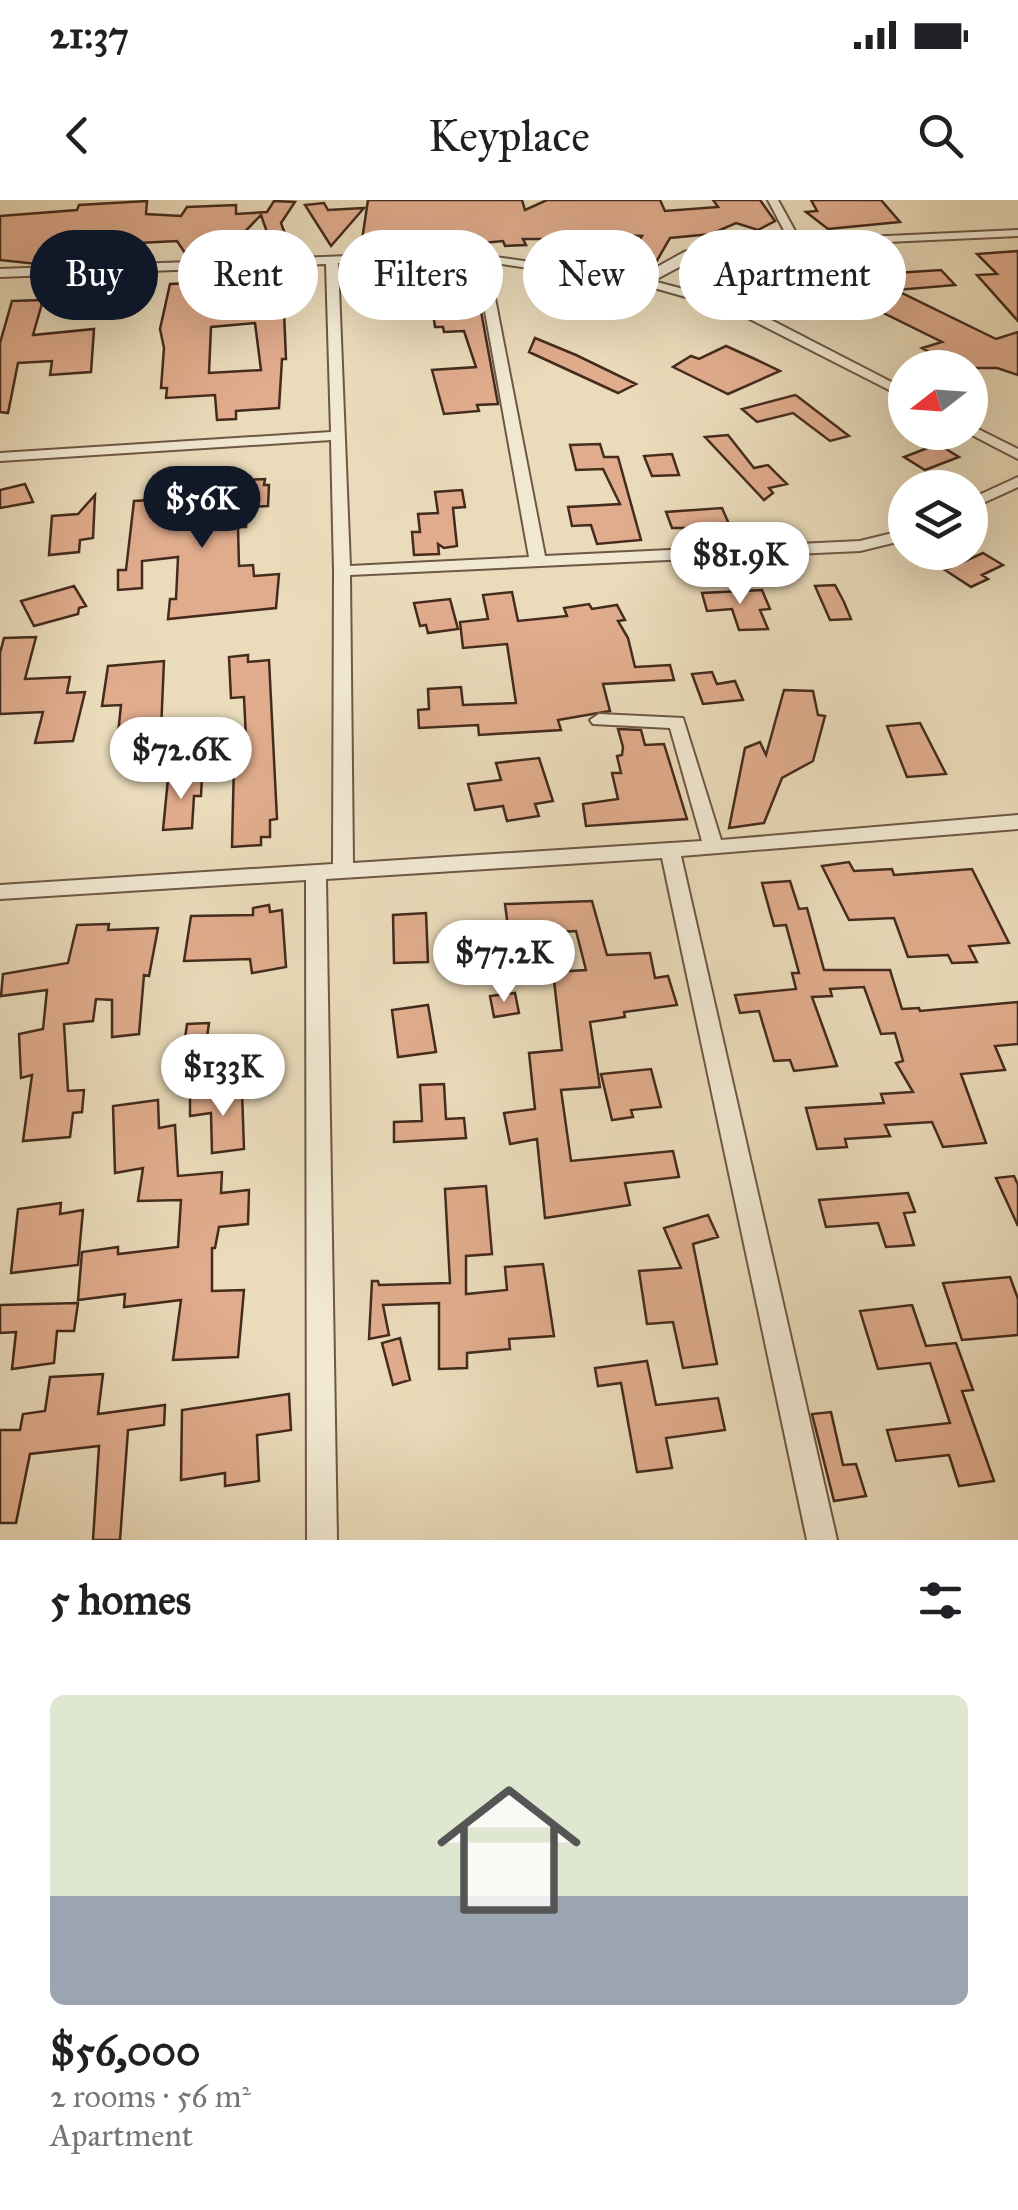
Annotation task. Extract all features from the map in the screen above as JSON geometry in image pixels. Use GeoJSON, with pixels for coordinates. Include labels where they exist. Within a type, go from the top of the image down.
{"type":"FeatureCollection","features":[{"type":"Feature","properties":{"kind":"street"},"geometry":{"type":"LineString","coordinates":[[773,200],[790,230]]}},
{"type":"Feature","properties":{"kind":"street"},"geometry":{"type":"LineString","coordinates":[[906,237],[1018,233]]}},
{"type":"Feature","properties":{"kind":"street"},"geometry":{"type":"LineString","coordinates":[[659,273],[679,256]]}},
{"type":"Feature","properties":{"kind":"street"},"geometry":{"type":"LineString","coordinates":[[332,258],[342,571],[343,872]]}},
{"type":"Feature","properties":{"kind":"street"},"geometry":{"type":"LineString","coordinates":[[0,273],[338,258]]}},
{"type":"Feature","properties":{"kind":"street"},"geometry":{"type":"LineString","coordinates":[[659,286],[736,307],[888,385]]}},
{"type":"Feature","properties":{"kind":"street"},"geometry":{"type":"LineString","coordinates":[[493,320],[538,561]]}},
{"type":"Feature","properties":{"kind":"street"},"geometry":{"type":"LineString","coordinates":[[0,456],[335,436]]}},
{"type":"Feature","properties":{"kind":"street"},"geometry":{"type":"LineString","coordinates":[[988,439],[1018,455]]}},
{"type":"Feature","properties":{"kind":"street"},"geometry":{"type":"LineString","coordinates":[[988,496],[1018,481]]}},
{"type":"Feature","properties":{"kind":"street"},"geometry":{"type":"LineString","coordinates":[[342,571],[860,546],[888,539]]}},
{"type":"Feature","properties":{"kind":"street"},"geometry":{"type":"LineString","coordinates":[[599,720],[678,722],[714,848]]}},
{"type":"Feature","properties":{"kind":"street"},"geometry":{"type":"LineString","coordinates":[[0,892],[714,848],[1018,822]]}},
{"type":"Feature","properties":{"kind":"street"},"geometry":{"type":"LineString","coordinates":[[670,850],[822,1540]]}},
{"type":"Feature","properties":{"kind":"street"},"geometry":{"type":"LineString","coordinates":[[316,873],[322,1540]]}},
{"type":"Feature","properties":{"kind":"building"},"geometry":{"type":"Polygon","coordinates":[[[368,200],[522,200],[525,210],[547,200],[660,200],[665,211],[718,207],[713,200],[760,200],[775,221],[758,230],[736,223],[720,230],[679,230],[679,237],[670,238],[659,257],[659,230],[523,230],[523,245],[505,246],[503,230],[364,230],[368,200]]]}},
{"type":"Feature","properties":{"kind":"building"},"geometry":{"type":"Polygon","coordinates":[[[811,200],[881,200],[900,222],[828,229],[806,212],[817,211],[811,200]]]}},
{"type":"Feature","properties":{"kind":"building"},"geometry":{"type":"Polygon","coordinates":[[[147,201],[146,214],[181,216],[187,207],[236,205],[236,214],[267,212],[274,201],[295,202],[281,223],[284,230],[266,230],[261,215],[246,230],[178,230],[178,242],[158,242],[158,230],[30,230],[30,263],[0,260],[0,216],[77,210],[79,205],[147,201]]]}},
{"type":"Feature","properties":{"kind":"building"},"geometry":{"type":"Polygon","coordinates":[[[324,203],[328,210],[364,208],[345,230],[338,230],[338,238],[331,246],[305,205],[324,203]]]}},
{"type":"Feature","properties":{"kind":"building"},"geometry":{"type":"Polygon","coordinates":[[[1018,251],[1018,321],[977,275],[997,274],[977,254],[1018,251]]]}},
{"type":"Feature","properties":{"kind":"building"},"geometry":{"type":"Polygon","coordinates":[[[941,270],[955,285],[906,289],[906,272],[941,270]]]}},
{"type":"Feature","properties":{"kind":"building"},"geometry":{"type":"Polygon","coordinates":[[[170,284],[178,284],[178,320],[284,320],[286,359],[282,359],[279,408],[236,411],[236,419],[217,420],[215,395],[166,398],[167,388],[161,388],[164,348],[160,329],[170,284]],[[255,323],[211,327],[209,373],[261,370],[255,323]]]}},
{"type":"Feature","properties":{"kind":"building"},"geometry":{"type":"Polygon","coordinates":[[[906,295],[996,339],[1018,332],[1018,375],[988,368],[988,350],[922,348],[942,342],[897,320],[906,320],[906,295]]]}},
{"type":"Feature","properties":{"kind":"building"},"geometry":{"type":"Polygon","coordinates":[[[30,300],[30,320],[37,320],[33,335],[94,329],[91,372],[50,375],[52,361],[18,363],[8,413],[0,412],[0,343],[12,301],[30,300]]]}},
{"type":"Feature","properties":{"kind":"building"},"geometry":{"type":"Polygon","coordinates":[[[434,320],[483,320],[498,404],[477,405],[479,411],[444,414],[432,370],[476,367],[464,331],[444,332],[443,327],[435,327],[434,320]]]}},
{"type":"Feature","properties":{"kind":"building"},"geometry":{"type":"Polygon","coordinates":[[[535,338],[636,384],[618,393],[529,352],[535,338]]]}},
{"type":"Feature","properties":{"kind":"building"},"geometry":{"type":"Polygon","coordinates":[[[726,346],[780,371],[728,394],[673,367],[691,356],[699,359],[726,346]]]}},
{"type":"Feature","properties":{"kind":"building"},"geometry":{"type":"Polygon","coordinates":[[[795,395],[849,436],[830,441],[793,413],[757,422],[742,409],[795,395]]]}},
{"type":"Feature","properties":{"kind":"building"},"geometry":{"type":"Polygon","coordinates":[[[728,435],[754,468],[768,465],[787,484],[769,488],[773,493],[764,500],[705,437],[728,435]]]}},
{"type":"Feature","properties":{"kind":"building"},"geometry":{"type":"Polygon","coordinates":[[[600,444],[604,457],[618,457],[641,540],[597,544],[591,525],[572,526],[568,507],[620,504],[603,469],[576,470],[570,445],[600,444]]]}},
{"type":"Feature","properties":{"kind":"building"},"geometry":{"type":"Polygon","coordinates":[[[922,450],[948,450],[959,457],[925,470],[904,457],[922,450]]]}},
{"type":"Feature","properties":{"kind":"building"},"geometry":{"type":"Polygon","coordinates":[[[672,454],[679,475],[652,476],[644,456],[672,454]]]}},
{"type":"Feature","properties":{"kind":"building"},"geometry":{"type":"Polygon","coordinates":[[[265,479],[264,485],[269,485],[268,506],[247,507],[246,527],[238,527],[239,566],[253,565],[254,576],[279,574],[276,608],[168,619],[170,599],[176,599],[178,557],[142,561],[142,588],[118,590],[118,570],[126,570],[134,501],[225,496],[225,481],[265,479]]]}},
{"type":"Feature","properties":{"kind":"building"},"geometry":{"type":"Polygon","coordinates":[[[25,484],[33,502],[0,508],[0,490],[25,484]]]}},
{"type":"Feature","properties":{"kind":"building"},"geometry":{"type":"Polygon","coordinates":[[[462,490],[465,507],[453,508],[457,546],[444,548],[438,544],[439,554],[414,555],[412,532],[420,532],[418,514],[438,513],[435,492],[462,490]]]}},
{"type":"Feature","properties":{"kind":"building"},"geometry":{"type":"Polygon","coordinates":[[[95,495],[93,538],[80,540],[79,552],[49,555],[52,516],[78,514],[95,495]]]}},
{"type":"Feature","properties":{"kind":"building"},"geometry":{"type":"Polygon","coordinates":[[[722,508],[729,524],[688,532],[686,528],[672,528],[666,512],[722,508]]]}},
{"type":"Feature","properties":{"kind":"building"},"geometry":{"type":"Polygon","coordinates":[[[988,556],[1003,565],[982,575],[988,579],[971,587],[945,570],[988,570],[988,556]]]}},
{"type":"Feature","properties":{"kind":"building"},"geometry":{"type":"Polygon","coordinates":[[[835,585],[851,619],[830,620],[815,586],[835,585]]]}},
{"type":"Feature","properties":{"kind":"building"},"geometry":{"type":"Polygon","coordinates":[[[74,586],[86,606],[79,608],[78,614],[34,626],[21,601],[74,586]]]}},
{"type":"Feature","properties":{"kind":"building"},"geometry":{"type":"Polygon","coordinates":[[[762,590],[770,609],[760,610],[768,629],[739,630],[732,609],[707,611],[702,593],[762,590]]]}},
{"type":"Feature","properties":{"kind":"building"},"geometry":{"type":"Polygon","coordinates":[[[512,592],[518,621],[567,616],[564,608],[617,605],[625,620],[618,621],[628,638],[635,667],[670,665],[674,680],[603,684],[610,711],[558,720],[561,730],[479,735],[478,725],[419,728],[418,710],[429,709],[428,689],[461,687],[463,705],[516,703],[507,644],[463,648],[460,622],[488,619],[483,595],[512,592]]]}},
{"type":"Feature","properties":{"kind":"building"},"geometry":{"type":"Polygon","coordinates":[[[450,599],[458,629],[428,633],[426,625],[420,626],[414,603],[450,599]]]}},
{"type":"Feature","properties":{"kind":"building"},"geometry":{"type":"Polygon","coordinates":[[[36,637],[25,679],[70,677],[67,693],[85,692],[73,741],[35,743],[43,712],[0,714],[0,653],[4,638],[36,637]]]}},
{"type":"Feature","properties":{"kind":"building"},"geometry":{"type":"Polygon","coordinates":[[[248,655],[248,662],[269,660],[277,819],[270,820],[270,837],[261,837],[261,845],[232,847],[234,762],[247,760],[244,697],[231,698],[229,657],[248,655]]]}},
{"type":"Feature","properties":{"kind":"building"},"geometry":{"type":"Polygon","coordinates":[[[164,661],[161,730],[118,734],[121,705],[102,706],[108,666],[164,661]]]}},
{"type":"Feature","properties":{"kind":"building"},"geometry":{"type":"Polygon","coordinates":[[[712,672],[717,684],[735,681],[743,700],[703,704],[692,674],[712,672]]]}},
{"type":"Feature","properties":{"kind":"building"},"geometry":{"type":"Polygon","coordinates":[[[784,690],[813,691],[818,715],[825,716],[813,761],[782,778],[764,823],[729,828],[745,748],[760,742],[766,755],[784,690]]]}},
{"type":"Feature","properties":{"kind":"building"},"geometry":{"type":"Polygon","coordinates":[[[920,723],[946,774],[907,777],[887,726],[920,723]]]}},
{"type":"Feature","properties":{"kind":"building"},"geometry":{"type":"Polygon","coordinates":[[[618,729],[641,730],[645,745],[664,744],[687,819],[586,826],[583,804],[618,799],[612,773],[621,773],[617,756],[622,755],[623,747],[618,729]]]}},
{"type":"Feature","properties":{"kind":"building"},"geometry":{"type":"Polygon","coordinates":[[[539,758],[553,801],[535,804],[539,816],[507,821],[503,806],[475,810],[468,784],[501,780],[496,763],[539,758]]]}},
{"type":"Feature","properties":{"kind":"building"},"geometry":{"type":"Polygon","coordinates":[[[202,776],[201,796],[194,796],[192,828],[163,830],[168,779],[202,776]]]}},
{"type":"Feature","properties":{"kind":"building"},"geometry":{"type":"Polygon","coordinates":[[[849,862],[854,871],[892,869],[894,875],[972,869],[1009,943],[969,946],[977,962],[952,963],[948,955],[908,957],[894,918],[849,920],[822,866],[849,862]]]}},
{"type":"Feature","properties":{"kind":"building"},"geometry":{"type":"Polygon","coordinates":[[[790,881],[799,909],[807,908],[824,970],[890,970],[902,1009],[920,1011],[1018,1002],[1018,1044],[995,1046],[1005,1070],[961,1074],[986,1143],[943,1147],[932,1122],[885,1125],[890,1136],[845,1139],[847,1147],[817,1149],[806,1108],[884,1103],[881,1094],[913,1092],[896,1063],[903,1061],[895,1033],[881,1034],[864,987],[830,989],[832,996],[812,997],[837,1066],[794,1071],[790,1060],[774,1061],[759,1011],[740,1013],[735,995],[796,989],[792,973],[799,973],[786,925],[774,926],[762,883],[790,881]]]}},
{"type":"Feature","properties":{"kind":"building"},"geometry":{"type":"Polygon","coordinates":[[[592,901],[607,955],[650,953],[655,978],[668,976],[677,1005],[624,1012],[625,1017],[590,1022],[600,1087],[561,1090],[571,1161],[673,1151],[679,1177],[625,1183],[630,1205],[545,1218],[537,1139],[510,1144],[504,1113],[535,1109],[529,1053],[562,1050],[553,972],[586,970],[576,931],[509,935],[505,904],[592,901]]]}},
{"type":"Feature","properties":{"kind":"building"},"geometry":{"type":"Polygon","coordinates":[[[269,905],[270,912],[282,910],[286,967],[252,973],[250,959],[184,961],[191,916],[253,915],[253,908],[269,905]]]}},
{"type":"Feature","properties":{"kind":"building"},"geometry":{"type":"Polygon","coordinates":[[[426,913],[428,962],[394,963],[393,915],[426,913]]]}},
{"type":"Feature","properties":{"kind":"building"},"geometry":{"type":"Polygon","coordinates":[[[109,924],[108,930],[158,928],[149,976],[144,975],[139,1034],[112,1037],[112,1000],[96,999],[93,1021],[64,1024],[68,1091],[84,1090],[82,1112],[73,1113],[70,1137],[23,1141],[32,1075],[21,1078],[19,1034],[43,1029],[47,990],[1,996],[3,974],[68,963],[77,925],[109,924]]]}},
{"type":"Feature","properties":{"kind":"building"},"geometry":{"type":"Polygon","coordinates":[[[500,933],[506,955],[501,956],[502,963],[486,965],[479,936],[500,933]]]}},
{"type":"Feature","properties":{"kind":"building"},"geometry":{"type":"Polygon","coordinates":[[[515,993],[519,1013],[494,1017],[490,996],[515,993]]]}},
{"type":"Feature","properties":{"kind":"building"},"geometry":{"type":"Polygon","coordinates":[[[428,1005],[436,1052],[398,1057],[392,1010],[428,1005]]]}},
{"type":"Feature","properties":{"kind":"building"},"geometry":{"type":"Polygon","coordinates":[[[209,1023],[204,1059],[182,1059],[187,1024],[209,1023]]]}},
{"type":"Feature","properties":{"kind":"building"},"geometry":{"type":"Polygon","coordinates":[[[651,1069],[661,1107],[631,1110],[633,1117],[612,1120],[601,1074],[651,1069]]]}},
{"type":"Feature","properties":{"kind":"building"},"geometry":{"type":"Polygon","coordinates":[[[444,1084],[446,1119],[464,1118],[466,1138],[394,1142],[394,1122],[422,1121],[420,1085],[444,1084]]]}},
{"type":"Feature","properties":{"kind":"building"},"geometry":{"type":"Polygon","coordinates":[[[242,1091],[244,1149],[212,1153],[211,1113],[190,1116],[190,1098],[242,1091]]]}},
{"type":"Feature","properties":{"kind":"building"},"geometry":{"type":"Polygon","coordinates":[[[158,1100],[159,1128],[175,1125],[178,1176],[222,1172],[221,1193],[249,1190],[248,1224],[219,1227],[212,1248],[212,1291],[244,1290],[238,1357],[173,1360],[181,1300],[124,1307],[125,1294],[78,1300],[82,1252],[118,1247],[118,1254],[178,1247],[181,1200],[138,1201],[143,1168],[115,1173],[113,1106],[158,1100]]]}},
{"type":"Feature","properties":{"kind":"building"},"geometry":{"type":"Polygon","coordinates":[[[1014,1176],[1018,1185],[1018,1226],[996,1178],[1014,1176]]]}},
{"type":"Feature","properties":{"kind":"building"},"geometry":{"type":"Polygon","coordinates":[[[486,1186],[492,1254],[466,1256],[466,1294],[507,1290],[505,1267],[543,1264],[554,1336],[509,1339],[510,1349],[467,1353],[467,1368],[439,1369],[439,1303],[383,1305],[389,1335],[369,1339],[372,1281],[379,1285],[450,1283],[445,1189],[486,1186]]]}},
{"type":"Feature","properties":{"kind":"building"},"geometry":{"type":"Polygon","coordinates":[[[908,1193],[915,1212],[904,1213],[914,1245],[886,1247],[878,1223],[826,1227],[819,1200],[908,1193]]]}},
{"type":"Feature","properties":{"kind":"building"},"geometry":{"type":"Polygon","coordinates":[[[61,1203],[60,1214],[83,1210],[78,1265],[11,1273],[18,1209],[61,1203]]]}},
{"type":"Feature","properties":{"kind":"building"},"geometry":{"type":"Polygon","coordinates":[[[708,1215],[718,1237],[693,1244],[717,1364],[683,1368],[673,1322],[647,1324],[639,1271],[681,1268],[664,1228],[708,1215]]]}},
{"type":"Feature","properties":{"kind":"building"},"geometry":{"type":"Polygon","coordinates":[[[1010,1277],[1018,1299],[1018,1335],[962,1340],[943,1283],[1010,1277]]]}},
{"type":"Feature","properties":{"kind":"building"},"geometry":{"type":"Polygon","coordinates":[[[78,1303],[74,1331],[57,1331],[54,1363],[12,1369],[16,1332],[0,1333],[0,1305],[78,1303]]]}},
{"type":"Feature","properties":{"kind":"building"},"geometry":{"type":"Polygon","coordinates":[[[912,1305],[926,1346],[956,1343],[973,1390],[962,1391],[994,1481],[959,1486],[949,1455],[896,1461],[887,1430],[950,1423],[930,1363],[878,1369],[860,1311],[912,1305]]]}},
{"type":"Feature","properties":{"kind":"building"},"geometry":{"type":"Polygon","coordinates":[[[400,1338],[410,1380],[393,1385],[382,1343],[400,1338]]]}},
{"type":"Feature","properties":{"kind":"building"},"geometry":{"type":"Polygon","coordinates":[[[647,1361],[656,1405],[718,1398],[725,1430],[666,1438],[672,1468],[637,1472],[621,1383],[598,1386],[595,1368],[647,1361]]]}},
{"type":"Feature","properties":{"kind":"building"},"geometry":{"type":"Polygon","coordinates":[[[103,1374],[98,1414],[165,1405],[164,1425],[128,1430],[120,1540],[93,1540],[99,1446],[30,1454],[16,1523],[0,1523],[0,1430],[20,1430],[23,1414],[45,1411],[50,1377],[103,1374]]]}},
{"type":"Feature","properties":{"kind":"building"},"geometry":{"type":"Polygon","coordinates":[[[289,1394],[291,1430],[257,1435],[259,1481],[225,1486],[225,1473],[181,1480],[182,1410],[289,1394]]]}},
{"type":"Feature","properties":{"kind":"building"},"geometry":{"type":"Polygon","coordinates":[[[831,1412],[843,1465],[856,1464],[866,1496],[834,1501],[812,1414],[831,1412]]]}}]}
